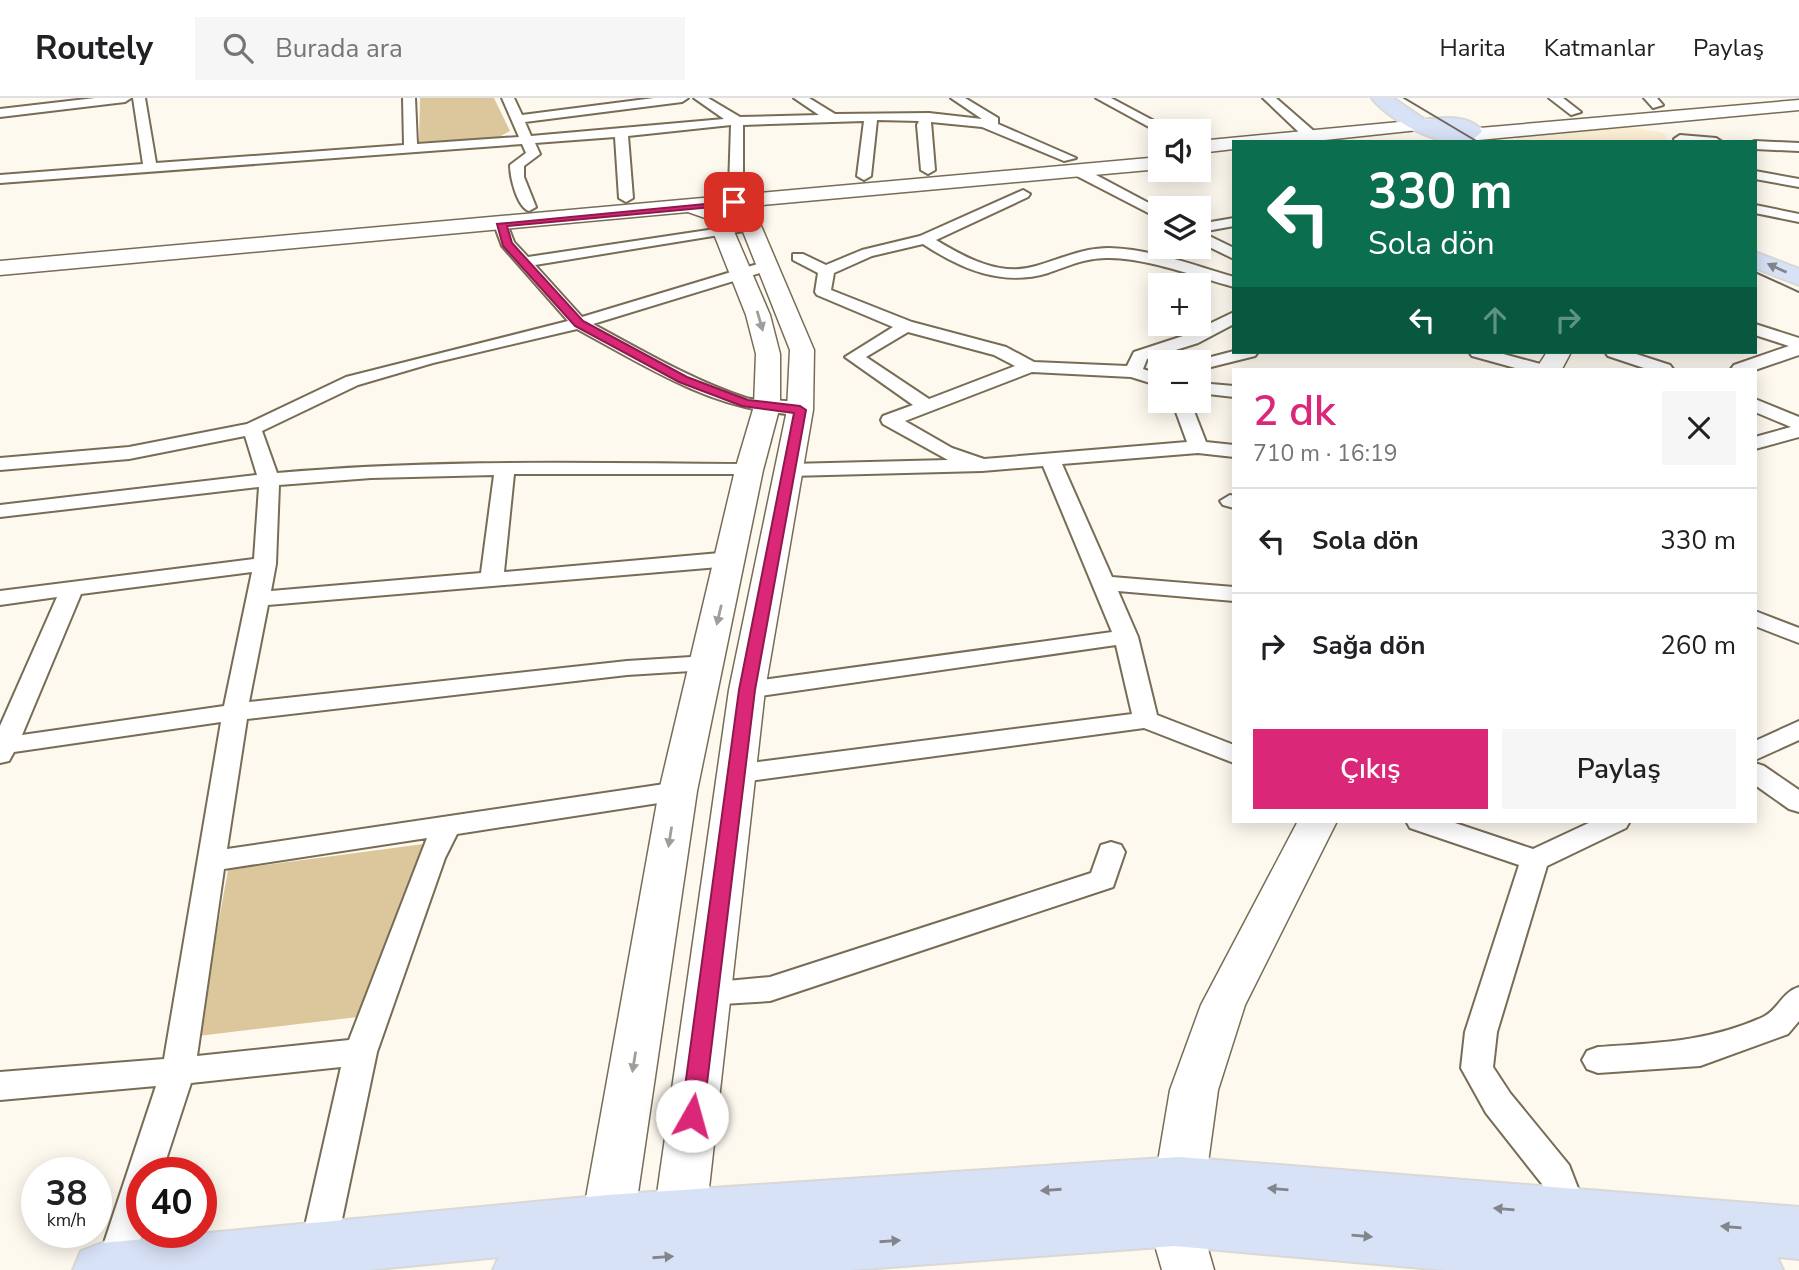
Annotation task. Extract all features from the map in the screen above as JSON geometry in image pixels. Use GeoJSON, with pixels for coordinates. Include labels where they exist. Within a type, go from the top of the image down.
{"type":"FeatureCollection","features":[{"type":"Feature","properties":{"kind":"main road"},"geometry":{"type":"LineString","coordinates":[[1381,98],[1453,131]]}},
{"type":"Feature","properties":{"kind":"main road"},"geometry":{"type":"LineString","coordinates":[[1406,140],[1520,116],[1740,98]]}},
{"type":"Feature","properties":{"kind":"main road"},"geometry":{"type":"LineString","coordinates":[[1424,103],[1453,131]]}},
{"type":"Feature","properties":{"kind":"main road"},"geometry":{"type":"LineString","coordinates":[[1265,140],[1350,131],[1539,128],[1657,106],[1799,105]]}},
{"type":"Feature","properties":{"kind":"main road"},"geometry":{"type":"LineString","coordinates":[[1520,116],[1512,118],[1512,122],[1539,128]]}},
{"type":"Feature","properties":{"kind":"main road"},"geometry":{"type":"LineString","coordinates":[[1350,131],[1376,134],[1383,138],[1382,140]]}},
{"type":"Feature","properties":{"kind":"main road"},"geometry":{"type":"LineString","coordinates":[[1211,146],[1232,143]]}},
{"type":"Feature","properties":{"kind":"main road"},"geometry":{"type":"LineString","coordinates":[[0,268],[691,206],[717,215],[1148,152]]}},
{"type":"Feature","properties":{"kind":"main road"},"geometry":{"type":"LineString","coordinates":[[1211,159],[1232,157]]}},
{"type":"Feature","properties":{"kind":"main road"},"geometry":{"type":"LineString","coordinates":[[0,252],[626,198],[742,211],[864,176],[928,170],[1148,163]]}},
{"type":"Feature","properties":{"kind":"main road"},"geometry":{"type":"LineString","coordinates":[[608,1220],[678,791],[749,470],[784,408],[802,350],[769,265],[742,211]]}},
{"type":"Feature","properties":{"kind":"main road"},"geometry":{"type":"LineString","coordinates":[[1757,260],[1799,278]]}},
{"type":"Feature","properties":{"kind":"main road"},"geometry":{"type":"LineString","coordinates":[[1757,280],[1799,299]]}},
{"type":"Feature","properties":{"kind":"main road"},"geometry":{"type":"LineString","coordinates":[[680,1215],[734,774],[747,690],[790,470],[784,408]]}},
{"type":"Feature","properties":{"kind":"main road"},"geometry":{"type":"LineString","coordinates":[[749,470],[790,470]]}},
{"type":"Feature","properties":{"kind":"main road"},"geometry":{"type":"LineString","coordinates":[[1181,1224],[1194,1090],[1223,1005],[1316,823]]}},
{"type":"Feature","properties":{"kind":"main road"},"geometry":{"type":"LineString","coordinates":[[107,1269],[680,1215],[1181,1224],[1593,1246],[1754,1270]]}},
{"type":"Feature","properties":{"kind":"main road"},"geometry":{"type":"LineString","coordinates":[[522,1270],[634,1259],[1181,1224]]}},
{"type":"Feature","properties":{"kind":"main road"},"geometry":{"type":"LineString","coordinates":[[1593,1246],[1799,1233]]}},
{"type":"Feature","properties":{"kind":"street"},"geometry":{"type":"LineString","coordinates":[[0,113],[125,98]]}},
{"type":"Feature","properties":{"kind":"street"},"geometry":{"type":"LineString","coordinates":[[139,98],[150,167]]}},
{"type":"Feature","properties":{"kind":"street"},"geometry":{"type":"LineString","coordinates":[[409,98],[411,147]]}},
{"type":"Feature","properties":{"kind":"street"},"geometry":{"type":"LineString","coordinates":[[508,98],[533,154],[517,165],[517,178],[529,207]]}},
{"type":"Feature","properties":{"kind":"street"},"geometry":{"type":"LineString","coordinates":[[519,119],[682,98]]}},
{"type":"Feature","properties":{"kind":"street"},"geometry":{"type":"LineString","coordinates":[[700,98],[737,121]]}},
{"type":"Feature","properties":{"kind":"street"},"geometry":{"type":"LineString","coordinates":[[800,98],[833,118]]}},
{"type":"Feature","properties":{"kind":"street"},"geometry":{"type":"LineString","coordinates":[[957,98],[1010,131],[1148,208]]}},
{"type":"Feature","properties":{"kind":"street"},"geometry":{"type":"LineString","coordinates":[[1102,98],[1148,121]]}},
{"type":"Feature","properties":{"kind":"street"},"geometry":{"type":"LineString","coordinates":[[1269,98],[1310,135]]}},
{"type":"Feature","properties":{"kind":"street"},"geometry":{"type":"LineString","coordinates":[[1555,98],[1575,112]]}},
{"type":"Feature","properties":{"kind":"street"},"geometry":{"type":"LineString","coordinates":[[1657,106],[1672,120],[1680,140]]}},
{"type":"Feature","properties":{"kind":"street"},"geometry":{"type":"LineString","coordinates":[[864,176],[871,117]]}},
{"type":"Feature","properties":{"kind":"street"},"geometry":{"type":"LineString","coordinates":[[0,179],[621,133],[737,121],[929,117],[984,123],[1010,131]]}},
{"type":"Feature","properties":{"kind":"street"},"geometry":{"type":"LineString","coordinates":[[928,170],[923,125],[929,117]]}},
{"type":"Feature","properties":{"kind":"street"},"geometry":{"type":"LineString","coordinates":[[523,262],[742,211],[737,121]]}},
{"type":"Feature","properties":{"kind":"street"},"geometry":{"type":"LineString","coordinates":[[621,133],[626,198]]}},
{"type":"Feature","properties":{"kind":"street"},"geometry":{"type":"LineString","coordinates":[[1757,145],[1799,146]]}},
{"type":"Feature","properties":{"kind":"street"},"geometry":{"type":"LineString","coordinates":[[1757,176],[1799,183]]}},
{"type":"Feature","properties":{"kind":"street"},"geometry":{"type":"LineString","coordinates":[[0,464],[129,453],[252,429],[352,381],[428,359],[579,323],[769,265],[825,271],[867,253],[925,239],[1023,194]]}},
{"type":"Feature","properties":{"kind":"street"},"geometry":{"type":"LineString","coordinates":[[1757,209],[1799,219]]}},
{"type":"Feature","properties":{"kind":"street"},"geometry":{"type":"LineString","coordinates":[[1211,226],[1232,222]]}},
{"type":"Feature","properties":{"kind":"street"},"geometry":{"type":"LineString","coordinates":[[501,224],[507,243],[579,323],[683,380],[746,404],[784,408]]}},
{"type":"Feature","properties":{"kind":"street"},"geometry":{"type":"LineString","coordinates":[[925,239],[948,255],[1001,274],[1040,270],[1074,256],[1110,253],[1139,257],[1232,281]]}},
{"type":"Feature","properties":{"kind":"street"},"geometry":{"type":"LineString","coordinates":[[1211,242],[1232,253]]}},
{"type":"Feature","properties":{"kind":"street"},"geometry":{"type":"LineString","coordinates":[[825,271],[823,292],[906,326],[1000,351],[1030,367]]}},
{"type":"Feature","properties":{"kind":"street"},"geometry":{"type":"LineString","coordinates":[[1133,372],[1140,356],[1192,339],[1232,318]]}},
{"type":"Feature","properties":{"kind":"street"},"geometry":{"type":"LineString","coordinates":[[906,326],[854,357],[926,405]]}},
{"type":"Feature","properties":{"kind":"street"},"geometry":{"type":"LineString","coordinates":[[1757,330],[1799,346]]}},
{"type":"Feature","properties":{"kind":"street"},"geometry":{"type":"LineString","coordinates":[[1743,368],[1799,346]]}},
{"type":"Feature","properties":{"kind":"street"},"geometry":{"type":"LineString","coordinates":[[1211,362],[1241,354]]}},
{"type":"Feature","properties":{"kind":"street"},"geometry":{"type":"LineString","coordinates":[[1485,354],[1534,368]]}},
{"type":"Feature","properties":{"kind":"street"},"geometry":{"type":"LineString","coordinates":[[1620,354],[1661,368]]}},
{"type":"Feature","properties":{"kind":"street"},"geometry":{"type":"LineString","coordinates":[[982,465],[945,452],[890,421],[1030,367],[1133,372],[1148,376]]}},
{"type":"Feature","properties":{"kind":"street"},"geometry":{"type":"LineString","coordinates":[[1211,389],[1232,392]]}},
{"type":"Feature","properties":{"kind":"street"},"geometry":{"type":"LineString","coordinates":[[1757,406],[1797,431]]}},
{"type":"Feature","properties":{"kind":"street"},"geometry":{"type":"LineString","coordinates":[[1185,413],[1198,447]]}},
{"type":"Feature","properties":{"kind":"street"},"geometry":{"type":"LineString","coordinates":[[150,1157],[178,1071],[235,712],[265,564],[269,480],[252,429]]}},
{"type":"Feature","properties":{"kind":"street"},"geometry":{"type":"LineString","coordinates":[[1757,442],[1797,431]]}},
{"type":"Feature","properties":{"kind":"street"},"geometry":{"type":"LineString","coordinates":[[790,470],[982,465],[1198,447],[1232,451]]}},
{"type":"Feature","properties":{"kind":"street"},"geometry":{"type":"LineString","coordinates":[[1051,461],[1126,638],[1146,720]]}},
{"type":"Feature","properties":{"kind":"street"},"geometry":{"type":"LineString","coordinates":[[492,578],[505,468]]}},
{"type":"Feature","properties":{"kind":"street"},"geometry":{"type":"LineString","coordinates":[[0,510],[269,480],[370,472],[505,468],[749,470]]}},
{"type":"Feature","properties":{"kind":"street"},"geometry":{"type":"LineString","coordinates":[[258,599],[731,559]]}},
{"type":"Feature","properties":{"kind":"street"},"geometry":{"type":"LineString","coordinates":[[0,598],[265,564]]}},
{"type":"Feature","properties":{"kind":"street"},"geometry":{"type":"LineString","coordinates":[[1103,583],[1232,594]]}},
{"type":"Feature","properties":{"kind":"street"},"geometry":{"type":"LineString","coordinates":[[1,749],[72,589]]}},
{"type":"Feature","properties":{"kind":"street"},"geometry":{"type":"LineString","coordinates":[[1757,619],[1799,636]]}},
{"type":"Feature","properties":{"kind":"street"},"geometry":{"type":"LineString","coordinates":[[747,690],[1126,638]]}},
{"type":"Feature","properties":{"kind":"street"},"geometry":{"type":"LineString","coordinates":[[1,749],[235,712],[614,669],[707,663]]}},
{"type":"Feature","properties":{"kind":"street"},"geometry":{"type":"LineString","coordinates":[[734,774],[1146,720],[1232,754]]}},
{"type":"Feature","properties":{"kind":"street"},"geometry":{"type":"LineString","coordinates":[[1757,751],[1799,729]]}},
{"type":"Feature","properties":{"kind":"street"},"geometry":{"type":"LineString","coordinates":[[1757,773],[1799,803]]}},
{"type":"Feature","properties":{"kind":"street"},"geometry":{"type":"LineString","coordinates":[[211,861],[678,791]]}},
{"type":"Feature","properties":{"kind":"street"},"geometry":{"type":"LineString","coordinates":[[1426,823],[1535,860],[1612,823]]}},
{"type":"Feature","properties":{"kind":"street"},"geometry":{"type":"LineString","coordinates":[[318,1248],[361,1052],[431,858],[447,825]]}},
{"type":"Feature","properties":{"kind":"street"},"geometry":{"type":"LineString","coordinates":[[706,993],[770,989],[1103,880],[1111,852]]}},
{"type":"Feature","properties":{"kind":"street"},"geometry":{"type":"LineString","coordinates":[[1535,860],[1480,1032],[1477,1068],[1498,1103],[1557,1177],[1593,1246]]}},
{"type":"Feature","properties":{"kind":"street"},"geometry":{"type":"LineString","coordinates":[[1598,1060],[1700,1053],[1777,1025],[1799,999]]}},
{"type":"Feature","properties":{"kind":"street"},"geometry":{"type":"LineString","coordinates":[[0,1086],[361,1052]]}},
{"type":"Feature","properties":{"kind":"street"},"geometry":{"type":"LineString","coordinates":[[107,1269],[126,1221]]}},
{"type":"Feature","properties":{"kind":"shaded area"},"geometry":{"type":"Polygon","coordinates":[[[420,98],[494,98],[510,131],[497,138],[419,142],[420,98]]]}},
{"type":"Feature","properties":{"kind":"shaded area"},"geometry":{"type":"Polygon","coordinates":[[[1625,126],[1664,133],[1667,139],[1517,140],[1512,135],[1625,126]]]}},
{"type":"Feature","properties":{"kind":"shaded area"},"geometry":{"type":"Polygon","coordinates":[[[431,843],[358,1017],[198,1036],[228,870],[431,843]]]}},
{"type":"Feature","properties":{"kind":"tram line"},"geometry":{"type":"LineString","coordinates":[[1404,98],[1475,140]]}},
{"type":"Feature","properties":{"kind":"tram line"},"geometry":{"type":"LineString","coordinates":[[1757,273],[1799,292]]}},
{"type":"Feature","properties":{"kind":"route"},"geometry":{"type":"LineString","coordinates":[[692,1116],[734,774],[747,690],[800,410],[746,404],[683,380],[631,354],[579,323],[507,243],[501,224],[734,202]]}}]}
